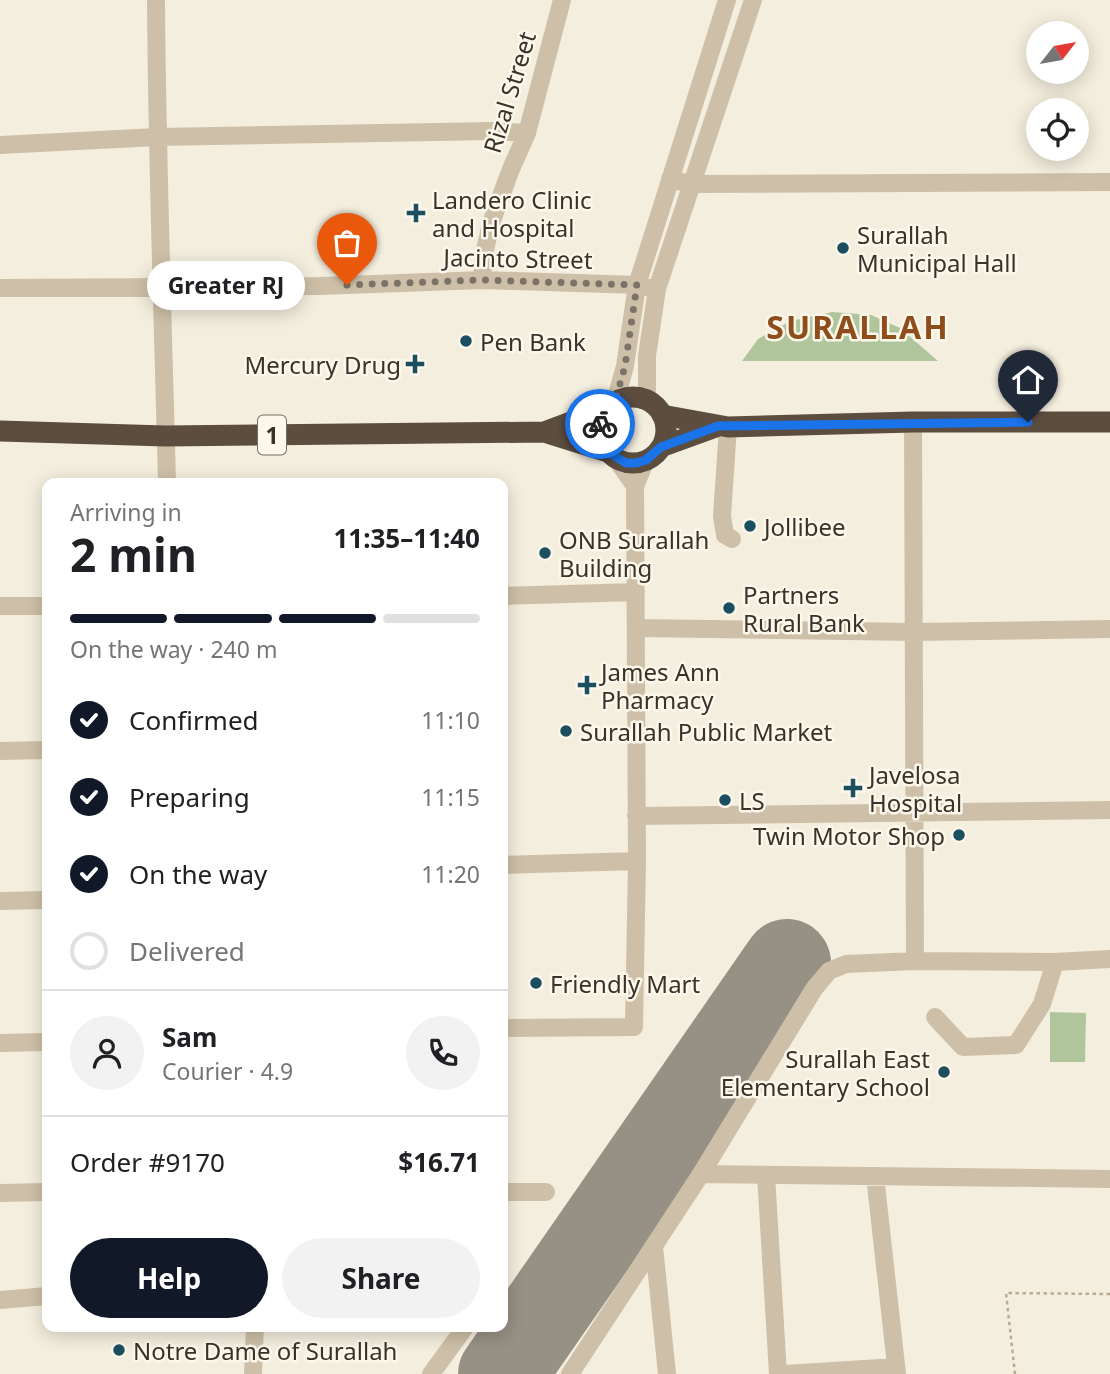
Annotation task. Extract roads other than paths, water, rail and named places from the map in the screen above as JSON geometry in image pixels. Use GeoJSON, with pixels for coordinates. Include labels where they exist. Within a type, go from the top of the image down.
{"type":"FeatureCollection","features":[{"type":"Feature","properties":{"kind":"highway","name":"1"},"geometry":{"type":"LineString","coordinates":[[544,432],[625,398],[647,400]]}},
{"type":"Feature","properties":{"kind":"highway"},"geometry":{"type":"LineString","coordinates":[[647,400],[656,406],[666,426],[654,454]]}},
{"type":"Feature","properties":{"kind":"highway"},"geometry":{"type":"LineString","coordinates":[[611,405],[600,425],[600,434],[612,456]]}},
{"type":"Feature","properties":{"kind":"highway","name":"1"},"geometry":{"type":"LineString","coordinates":[[662,415],[723,426],[1110,422]]}},
{"type":"Feature","properties":{"kind":"highway","name":"1"},"geometry":{"type":"LineString","coordinates":[[0,431],[166,436],[544,432],[626,463],[723,426]]}},
{"type":"Feature","properties":{"kind":"street"},"geometry":{"type":"LineString","coordinates":[[156,0],[157,137],[167,478]]}},
{"type":"Feature","properties":{"kind":"street","name":"Rizal Street"},"geometry":{"type":"LineString","coordinates":[[482,280],[491,223],[527,133],[562,0]]}},
{"type":"Feature","properties":{"kind":"street"},"geometry":{"type":"LineString","coordinates":[[611,405],[625,366],[637,285],[727,0]]}},
{"type":"Feature","properties":{"kind":"street"},"geometry":{"type":"LineString","coordinates":[[647,400],[647,356],[657,289],[690,184],[754,0]]}},
{"type":"Feature","properties":{"kind":"street"},"geometry":{"type":"LineString","coordinates":[[0,145],[157,137],[492,131],[527,133]]}},
{"type":"Feature","properties":{"kind":"street"},"geometry":{"type":"LineString","coordinates":[[670,179],[690,184],[1110,182]]}},
{"type":"Feature","properties":{"kind":"street","name":"Jacinto Street"},"geometry":{"type":"LineString","coordinates":[[0,288],[320,286],[482,280],[637,285],[657,289]]}},
{"type":"Feature","properties":{"kind":"street"},"geometry":{"type":"LineString","coordinates":[[913,422],[915,961]]}},
{"type":"Feature","properties":{"kind":"street"},"geometry":{"type":"LineString","coordinates":[[723,426],[722,516],[725,535],[732,539]]}},
{"type":"Feature","properties":{"kind":"street"},"geometry":{"type":"LineString","coordinates":[[508,1028],[634,1027],[637,861],[635,486],[654,454]]}},
{"type":"Feature","properties":{"kind":"street"},"geometry":{"type":"LineString","coordinates":[[612,456],[635,486]]}},
{"type":"Feature","properties":{"kind":"street"},"geometry":{"type":"LineString","coordinates":[[508,596],[636,592]]}},
{"type":"Feature","properties":{"kind":"street"},"geometry":{"type":"LineString","coordinates":[[0,606],[42,606]]}},
{"type":"Feature","properties":{"kind":"street"},"geometry":{"type":"LineString","coordinates":[[637,628],[913,632],[1110,629]]}},
{"type":"Feature","properties":{"kind":"street"},"geometry":{"type":"LineString","coordinates":[[0,751],[42,750]]}},
{"type":"Feature","properties":{"kind":"street"},"geometry":{"type":"LineString","coordinates":[[636,816],[1110,810]]}},
{"type":"Feature","properties":{"kind":"street"},"geometry":{"type":"LineString","coordinates":[[508,865],[637,861]]}},
{"type":"Feature","properties":{"kind":"street"},"geometry":{"type":"LineString","coordinates":[[0,901],[42,900]]}},
{"type":"Feature","properties":{"kind":"street"},"geometry":{"type":"LineString","coordinates":[[570,1374],[701,1174],[814,989],[829,971],[846,964],[915,961],[1055,962],[1110,959]]}},
{"type":"Feature","properties":{"kind":"street"},"geometry":{"type":"LineString","coordinates":[[935,1017],[962,1047],[1016,1045],[1042,1004],[1055,962]]}},
{"type":"Feature","properties":{"kind":"street"},"geometry":{"type":"LineString","coordinates":[[0,1043],[42,1042]]}},
{"type":"Feature","properties":{"kind":"street"},"geometry":{"type":"LineString","coordinates":[[712,1156],[725,1173]]}},
{"type":"Feature","properties":{"kind":"street"},"geometry":{"type":"LineString","coordinates":[[701,1174],[1110,1179]]}},
{"type":"Feature","properties":{"kind":"street"},"geometry":{"type":"LineString","coordinates":[[766,1175],[778,1374]]}},
{"type":"Feature","properties":{"kind":"street"},"geometry":{"type":"LineString","coordinates":[[785,1374],[896,1370],[875,1176]]}},
{"type":"Feature","properties":{"kind":"street"},"geometry":{"type":"LineString","coordinates":[[0,1192],[42,1192]]}},
{"type":"Feature","properties":{"kind":"street"},"geometry":{"type":"LineString","coordinates":[[508,1192],[546,1192]]}},
{"type":"Feature","properties":{"kind":"street"},"geometry":{"type":"LineString","coordinates":[[654,1246],[667,1374]]}},
{"type":"Feature","properties":{"kind":"street"},"geometry":{"type":"LineString","coordinates":[[0,1300],[42,1296]]}},
{"type":"Feature","properties":{"kind":"street"},"geometry":{"type":"LineString","coordinates":[[253,1374],[255,1332]]}},
{"type":"Feature","properties":{"kind":"street"},"geometry":{"type":"LineString","coordinates":[[431,1374],[462,1332]]}},
{"type":"Feature","properties":{"kind":"place","name":"Landero Clinic and Hospital"},"geometry":{"type":"Point","coordinates":[416,213]}},
{"type":"Feature","properties":{"kind":"place","name":"Surallah Municipal Hall"},"geometry":{"type":"Point","coordinates":[843,248]}},
{"type":"Feature","properties":{"kind":"place","name":"Greater RJ"},"geometry":{"type":"Point","coordinates":[347,285]}},
{"type":"Feature","properties":{"kind":"place","name":"Pen Bank"},"geometry":{"type":"Point","coordinates":[466,341]}},
{"type":"Feature","properties":{"kind":"place","name":"Mercury Drug"},"geometry":{"type":"Point","coordinates":[415,364]}},
{"type":"Feature","properties":{"kind":"place","name":"Jollibee"},"geometry":{"type":"Point","coordinates":[750,526]}},
{"type":"Feature","properties":{"kind":"place","name":"ONB Surallah Building"},"geometry":{"type":"Point","coordinates":[545,553]}},
{"type":"Feature","properties":{"kind":"place","name":"Partners Rural Bank"},"geometry":{"type":"Point","coordinates":[729,608]}},
{"type":"Feature","properties":{"kind":"place","name":"James Ann Pharmacy"},"geometry":{"type":"Point","coordinates":[587,685]}},
{"type":"Feature","properties":{"kind":"place","name":"Surallah Public Market"},"geometry":{"type":"Point","coordinates":[566,731]}},
{"type":"Feature","properties":{"kind":"place","name":"Javelosa Hospital"},"geometry":{"type":"Point","coordinates":[853,788]}},
{"type":"Feature","properties":{"kind":"place","name":"LS"},"geometry":{"type":"Point","coordinates":[725,800]}},
{"type":"Feature","properties":{"kind":"place","name":"Twin Motor Shop"},"geometry":{"type":"Point","coordinates":[959,835]}},
{"type":"Feature","properties":{"kind":"place","name":"Friendly Mart"},"geometry":{"type":"Point","coordinates":[536,983]}},
{"type":"Feature","properties":{"kind":"place","name":"Surallah East Elementary School"},"geometry":{"type":"Point","coordinates":[944,1072]}},
{"type":"Feature","properties":{"kind":"place","name":"Notre Dame of Surallah"},"geometry":{"type":"Point","coordinates":[119,1350]}},
{"type":"Feature","properties":{"kind":"district","name":"SURALLAH"},"geometry":{"type":"Point","coordinates":[858,326]}}]}
